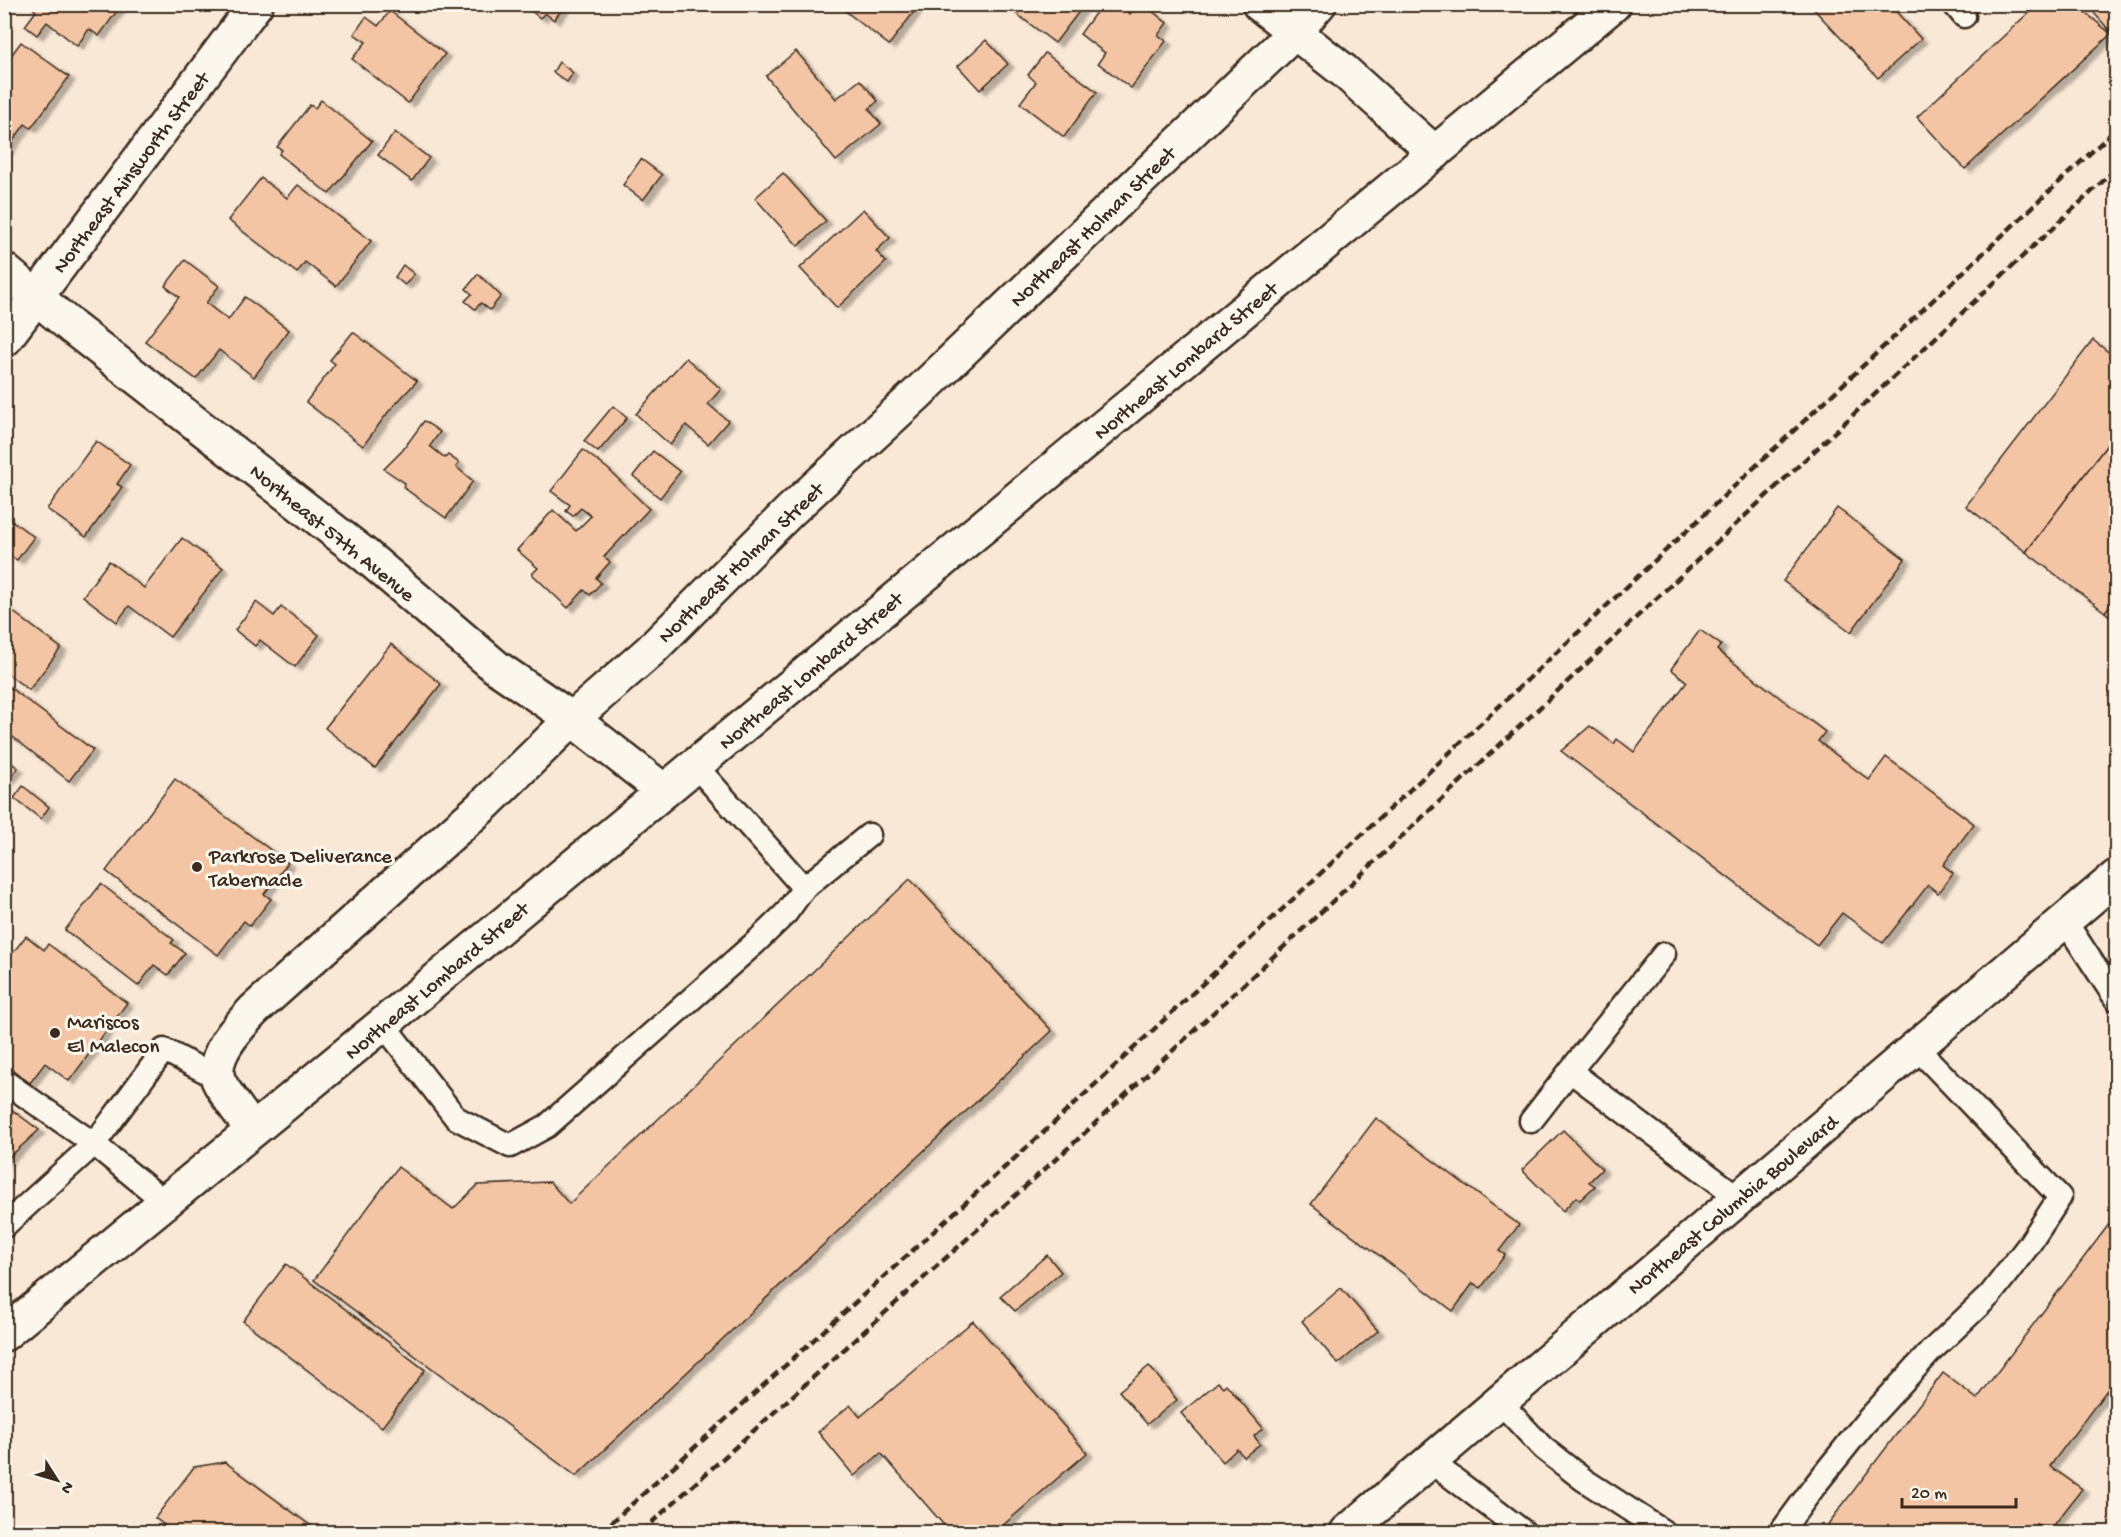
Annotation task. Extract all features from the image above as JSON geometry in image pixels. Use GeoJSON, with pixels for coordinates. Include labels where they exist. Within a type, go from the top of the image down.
{"type":"FeatureCollection","features":[{"type":"Feature","properties":{"kind":"street","name":"Northeast Ainsworth Street"},"geometry":{"type":"LineString","coordinates":[[4,340],[256,4]]}},
{"type":"Feature","properties":{"kind":"street"},"geometry":{"type":"LineString","coordinates":[[1259,4],[1344,71],[1435,153]]}},
{"type":"Feature","properties":{"kind":"street","name":"Northeast Holman Street"},"geometry":{"type":"LineString","coordinates":[[218,1078],[219,1058],[231,1035],[254,1010],[486,803],[572,719],[686,616],[790,511],[916,395],[1294,32],[1320,4]]}},
{"type":"Feature","properties":{"kind":"street","name":"Northeast Lombard Street"},"geometry":{"type":"LineString","coordinates":[[8,1325],[165,1202],[383,1024],[1614,4]]}},
{"type":"Feature","properties":{"kind":"street","name":"Northeast 57th Avenue"},"geometry":{"type":"LineString","coordinates":[[4,270],[73,328],[364,555],[496,667],[572,719],[664,791]]}},
{"type":"Feature","properties":{"kind":"street","name":"Northeast Columbia Boulevard"},"geometry":{"type":"LineString","coordinates":[[1347,1533],[2116,877]]}},
{"type":"Feature","properties":{"kind":"street"},"geometry":{"type":"LineString","coordinates":[[218,1078],[252,1130]]}},
{"type":"Feature","properties":{"kind":"lane"},"geometry":{"type":"LineString","coordinates":[[695,765],[804,888]]}},
{"type":"Feature","properties":{"kind":"lane"},"geometry":{"type":"LineString","coordinates":[[383,1024],[456,1118],[510,1146],[547,1126],[729,966],[786,912],[804,888],[869,836]]}},
{"type":"Feature","properties":{"kind":"lane"},"geometry":{"type":"LineString","coordinates":[[2065,921],[2116,999]]}},
{"type":"Feature","properties":{"kind":"lane"},"geometry":{"type":"LineString","coordinates":[[1531,1121],[1664,954]]}},
{"type":"Feature","properties":{"kind":"lane"},"geometry":{"type":"LineString","coordinates":[[1781,1533],[1816,1484],[1864,1424],[1931,1351],[1990,1295],[2028,1246],[2060,1197],[1916,1047]]}},
{"type":"Feature","properties":{"kind":"lane"},"geometry":{"type":"LineString","coordinates":[[4,1226],[94,1144],[164,1050],[218,1078]]}},
{"type":"Feature","properties":{"kind":"lane"},"geometry":{"type":"LineString","coordinates":[[1570,1071],[1739,1198]]}},
{"type":"Feature","properties":{"kind":"lane"},"geometry":{"type":"LineString","coordinates":[[4,1081],[94,1144],[165,1202]]}},
{"type":"Feature","properties":{"kind":"lane"},"geometry":{"type":"LineString","coordinates":[[1500,1402],[1543,1448],[1584,1480],[1665,1533]]}},
{"type":"Feature","properties":{"kind":"lane"},"geometry":{"type":"LineString","coordinates":[[1430,1461],[1524,1533]]}},
{"type":"Feature","properties":{"kind":"building"},"geometry":{"type":"Polygon","coordinates":[[[28,4],[122,4],[99,36],[89,29],[77,46],[47,22],[37,35],[25,26],[36,11],[28,4]]]}},
{"type":"Feature","properties":{"kind":"building"},"geometry":{"type":"Polygon","coordinates":[[[523,4],[566,4],[554,20],[545,13],[540,18],[523,4]]]}},
{"type":"Feature","properties":{"kind":"building"},"geometry":{"type":"Polygon","coordinates":[[[849,4],[919,5],[889,45],[844,10],[849,4]]]}},
{"type":"Feature","properties":{"kind":"building"},"geometry":{"type":"Polygon","coordinates":[[[1012,4],[1075,4],[1081,9],[1055,43],[1009,8],[1012,4]]]}},
{"type":"Feature","properties":{"kind":"building"},"geometry":{"type":"Polygon","coordinates":[[[1102,4],[1118,4],[1130,14],[1137,4],[1143,4],[1167,23],[1158,35],[1166,41],[1131,88],[1098,63],[1105,53],[1080,34],[1102,4]]]}},
{"type":"Feature","properties":{"kind":"building"},"geometry":{"type":"Polygon","coordinates":[[[1809,4],[1889,4],[1921,39],[1878,78],[1809,4]]]}},
{"type":"Feature","properties":{"kind":"building"},"geometry":{"type":"Polygon","coordinates":[[[2038,4],[2075,4],[2111,34],[1965,169],[1917,117],[2038,4]]]}},
{"type":"Feature","properties":{"kind":"building"},"geometry":{"type":"Polygon","coordinates":[[[2086,4],[2116,4],[2116,27],[2111,32],[2086,4]]]}},
{"type":"Feature","properties":{"kind":"building"},"geometry":{"type":"Polygon","coordinates":[[[390,11],[445,54],[408,103],[352,59],[366,42],[354,34],[366,17],[378,26],[390,11]]]}},
{"type":"Feature","properties":{"kind":"building"},"geometry":{"type":"Polygon","coordinates":[[[986,40],[1008,64],[980,90],[958,66],[986,40]]]}},
{"type":"Feature","properties":{"kind":"building"},"geometry":{"type":"Polygon","coordinates":[[[21,42],[69,77],[31,128],[25,124],[5,152],[4,59],[7,61],[21,42]]]}},
{"type":"Feature","properties":{"kind":"building"},"geometry":{"type":"Polygon","coordinates":[[[796,51],[836,99],[860,80],[878,101],[869,109],[881,124],[836,161],[766,76],[796,51]]]}},
{"type":"Feature","properties":{"kind":"building"},"geometry":{"type":"Polygon","coordinates":[[[1045,53],[1097,92],[1064,137],[1020,103],[1036,82],[1028,75],[1045,53]]]}},
{"type":"Feature","properties":{"kind":"building"},"geometry":{"type":"Polygon","coordinates":[[[559,62],[573,73],[567,82],[553,72],[559,62]]]}},
{"type":"Feature","properties":{"kind":"building"},"geometry":{"type":"Polygon","coordinates":[[[321,100],[372,141],[329,194],[279,154],[282,150],[277,147],[310,105],[315,108],[321,100]]]}},
{"type":"Feature","properties":{"kind":"building"},"geometry":{"type":"Polygon","coordinates":[[[395,132],[429,158],[412,181],[378,155],[395,132]]]}},
{"type":"Feature","properties":{"kind":"building"},"geometry":{"type":"Polygon","coordinates":[[[641,159],[662,175],[643,200],[623,185],[641,159]]]}},
{"type":"Feature","properties":{"kind":"building"},"geometry":{"type":"Polygon","coordinates":[[[783,173],[826,221],[798,246],[755,198],[783,173]]]}},
{"type":"Feature","properties":{"kind":"building"},"geometry":{"type":"Polygon","coordinates":[[[261,178],[287,198],[298,185],[371,241],[336,286],[305,262],[297,273],[228,220],[261,178]]]}},
{"type":"Feature","properties":{"kind":"building"},"geometry":{"type":"Polygon","coordinates":[[[863,209],[890,238],[876,251],[886,262],[837,308],[800,268],[863,209]]]}},
{"type":"Feature","properties":{"kind":"building"},"geometry":{"type":"Polygon","coordinates":[[[185,260],[219,286],[206,303],[228,320],[245,297],[289,330],[254,377],[219,350],[196,379],[145,341],[179,297],[165,286],[185,260]]]}},
{"type":"Feature","properties":{"kind":"building"},"geometry":{"type":"Polygon","coordinates":[[[403,265],[414,274],[405,285],[395,277],[403,265]]]}},
{"type":"Feature","properties":{"kind":"building"},"geometry":{"type":"Polygon","coordinates":[[[478,274],[501,296],[490,310],[481,303],[475,309],[465,301],[472,294],[466,289],[478,274]]]}},
{"type":"Feature","properties":{"kind":"building"},"geometry":{"type":"Polygon","coordinates":[[[353,332],[417,381],[389,411],[363,446],[306,402],[335,364],[330,360],[353,332]]]}},
{"type":"Feature","properties":{"kind":"building"},"geometry":{"type":"Polygon","coordinates":[[[2093,340],[2116,358],[2116,433],[2026,552],[1966,506],[2093,340]]]}},
{"type":"Feature","properties":{"kind":"building"},"geometry":{"type":"Polygon","coordinates":[[[686,358],[721,389],[708,404],[728,421],[708,444],[686,425],[670,445],[636,414],[686,358]]]}},
{"type":"Feature","properties":{"kind":"building"},"geometry":{"type":"Polygon","coordinates":[[[613,406],[627,418],[598,452],[584,441],[613,406]]]}},
{"type":"Feature","properties":{"kind":"building"},"geometry":{"type":"Polygon","coordinates":[[[424,421],[440,432],[430,446],[445,458],[448,455],[459,463],[456,467],[473,481],[446,518],[403,487],[405,483],[384,469],[402,451],[424,421]]]}},
{"type":"Feature","properties":{"kind":"building"},"geometry":{"type":"Polygon","coordinates":[[[2116,433],[2116,597],[2105,612],[2026,552],[2116,433]]]}},
{"type":"Feature","properties":{"kind":"building"},"geometry":{"type":"Polygon","coordinates":[[[96,441],[130,465],[117,484],[122,487],[86,537],[47,509],[96,441]]]}},
{"type":"Feature","properties":{"kind":"building"},"geometry":{"type":"Polygon","coordinates":[[[583,450],[608,469],[649,509],[604,557],[610,562],[596,578],[601,583],[590,595],[584,590],[568,608],[532,574],[538,568],[517,550],[553,510],[576,531],[591,516],[581,508],[573,516],[566,511],[570,505],[551,491],[583,450]]]}},
{"type":"Feature","properties":{"kind":"building"},"geometry":{"type":"Polygon","coordinates":[[[653,451],[680,472],[660,498],[633,476],[653,451]]]}},
{"type":"Feature","properties":{"kind":"building"},"geometry":{"type":"Polygon","coordinates":[[[1837,508],[1905,559],[1851,632],[1783,581],[1837,508]]]}},
{"type":"Feature","properties":{"kind":"building"},"geometry":{"type":"Polygon","coordinates":[[[4,515],[34,537],[17,560],[4,551],[4,515]]]}},
{"type":"Feature","properties":{"kind":"building"},"geometry":{"type":"Polygon","coordinates":[[[182,538],[223,568],[170,637],[129,606],[117,622],[83,596],[109,561],[144,588],[182,538]]]}},
{"type":"Feature","properties":{"kind":"building"},"geometry":{"type":"Polygon","coordinates":[[[2116,597],[2116,621],[2105,612],[2116,597]]]}},
{"type":"Feature","properties":{"kind":"building"},"geometry":{"type":"Polygon","coordinates":[[[256,602],[274,616],[281,607],[319,635],[295,667],[260,640],[255,646],[235,630],[256,602]]]}},
{"type":"Feature","properties":{"kind":"building"},"geometry":{"type":"Polygon","coordinates":[[[4,605],[61,648],[29,690],[4,671],[4,605]]]}},
{"type":"Feature","properties":{"kind":"building"},"geometry":{"type":"Polygon","coordinates":[[[1700,630],[1721,645],[1717,650],[1825,732],[1818,741],[1869,780],[1886,757],[1974,824],[1943,865],[1953,873],[1938,893],[1928,885],[1883,943],[1842,913],[1817,945],[1561,751],[1590,726],[1614,744],[1617,739],[1634,752],[1687,682],[1671,669],[1700,630]]]}},
{"type":"Feature","properties":{"kind":"building"},"geometry":{"type":"Polygon","coordinates":[[[391,644],[441,684],[375,768],[325,728],[391,644]]]}},
{"type":"Feature","properties":{"kind":"building"},"geometry":{"type":"Polygon","coordinates":[[[4,683],[93,750],[69,781],[4,730],[4,683]]]}},
{"type":"Feature","properties":{"kind":"building"},"geometry":{"type":"Polygon","coordinates":[[[4,758],[18,768],[4,785],[4,758]]]}},
{"type":"Feature","properties":{"kind":"building","name":"Parkrose Deliverance Tabernacle"},"geometry":{"type":"Polygon","coordinates":[[[175,779],[288,863],[264,894],[271,899],[250,926],[244,921],[218,955],[106,871],[175,779]]]}},
{"type":"Feature","properties":{"kind":"building"},"geometry":{"type":"Polygon","coordinates":[[[23,786],[49,807],[41,819],[14,798],[23,786]]]}},
{"type":"Feature","properties":{"kind":"building"},"geometry":{"type":"Polygon","coordinates":[[[910,879],[1052,1031],[576,1476],[314,1280],[398,1167],[453,1209],[478,1185],[550,1182],[569,1204],[910,879]]]}},
{"type":"Feature","properties":{"kind":"building"},"geometry":{"type":"Polygon","coordinates":[[[101,884],[174,940],[171,943],[185,953],[168,975],[154,965],[138,986],[65,930],[101,884]]]}},
{"type":"Feature","properties":{"kind":"building","name":"Mariscos El Malecon"},"geometry":{"type":"Polygon","coordinates":[[[26,936],[44,950],[48,944],[127,1003],[69,1081],[45,1063],[30,1083],[4,1063],[4,964],[26,936]]]}},
{"type":"Feature","properties":{"kind":"building"},"geometry":{"type":"Polygon","coordinates":[[[4,1104],[39,1130],[4,1162],[4,1104]]]}},
{"type":"Feature","properties":{"kind":"building"},"geometry":{"type":"Polygon","coordinates":[[[1376,1118],[1519,1225],[1499,1251],[1505,1255],[1481,1288],[1473,1283],[1453,1311],[1311,1204],[1376,1118]]]}},
{"type":"Feature","properties":{"kind":"building"},"geometry":{"type":"Polygon","coordinates":[[[1563,1130],[1602,1169],[1589,1182],[1595,1186],[1580,1200],[1576,1197],[1563,1211],[1522,1170],[1563,1130]]]}},
{"type":"Feature","properties":{"kind":"building"},"geometry":{"type":"Polygon","coordinates":[[[2116,1215],[2116,1378],[2050,1466],[2082,1489],[2051,1529],[2036,1524],[2030,1532],[1822,1532],[1943,1373],[1977,1399],[2116,1215]]]}},
{"type":"Feature","properties":{"kind":"building"},"geometry":{"type":"Polygon","coordinates":[[[1047,1255],[1061,1272],[1015,1311],[1000,1296],[1047,1255]]]}},
{"type":"Feature","properties":{"kind":"building"},"geometry":{"type":"Polygon","coordinates":[[[286,1264],[425,1370],[382,1427],[243,1321],[286,1264]]]}},
{"type":"Feature","properties":{"kind":"building"},"geometry":{"type":"Polygon","coordinates":[[[1341,1288],[1378,1331],[1338,1364],[1302,1321],[1341,1288]]]}},
{"type":"Feature","properties":{"kind":"building"},"geometry":{"type":"Polygon","coordinates":[[[973,1321],[1087,1453],[995,1532],[950,1532],[881,1453],[854,1476],[818,1432],[850,1405],[860,1417],[973,1321]]]}},
{"type":"Feature","properties":{"kind":"building"},"geometry":{"type":"Polygon","coordinates":[[[1149,1366],[1177,1400],[1147,1424],[1119,1391],[1149,1366]]]}},
{"type":"Feature","properties":{"kind":"building"},"geometry":{"type":"Polygon","coordinates":[[[1218,1382],[1223,1387],[1226,1384],[1263,1428],[1254,1436],[1260,1444],[1244,1457],[1237,1449],[1223,1462],[1181,1413],[1218,1382]]]}},
{"type":"Feature","properties":{"kind":"building"},"geometry":{"type":"Polygon","coordinates":[[[225,1462],[319,1532],[174,1532],[155,1518],[194,1467],[225,1462]]]}},
{"type":"Feature","properties":{"kind":"railway"},"geometry":{"type":"LineString","coordinates":[[601,1532],[1056,1121],[2116,129]]}},
{"type":"Feature","properties":{"kind":"railway"},"geometry":{"type":"LineString","coordinates":[[641,1532],[1076,1141],[2116,169]]}},
{"type":"Feature","properties":{"kind":"place","name":"Parkrose Deliverance Tabernacle"},"geometry":{"type":"Point","coordinates":[197,867]}},
{"type":"Feature","properties":{"kind":"place","name":"Mariscos El Malecon"},"geometry":{"type":"Point","coordinates":[55,1033]}}]}
